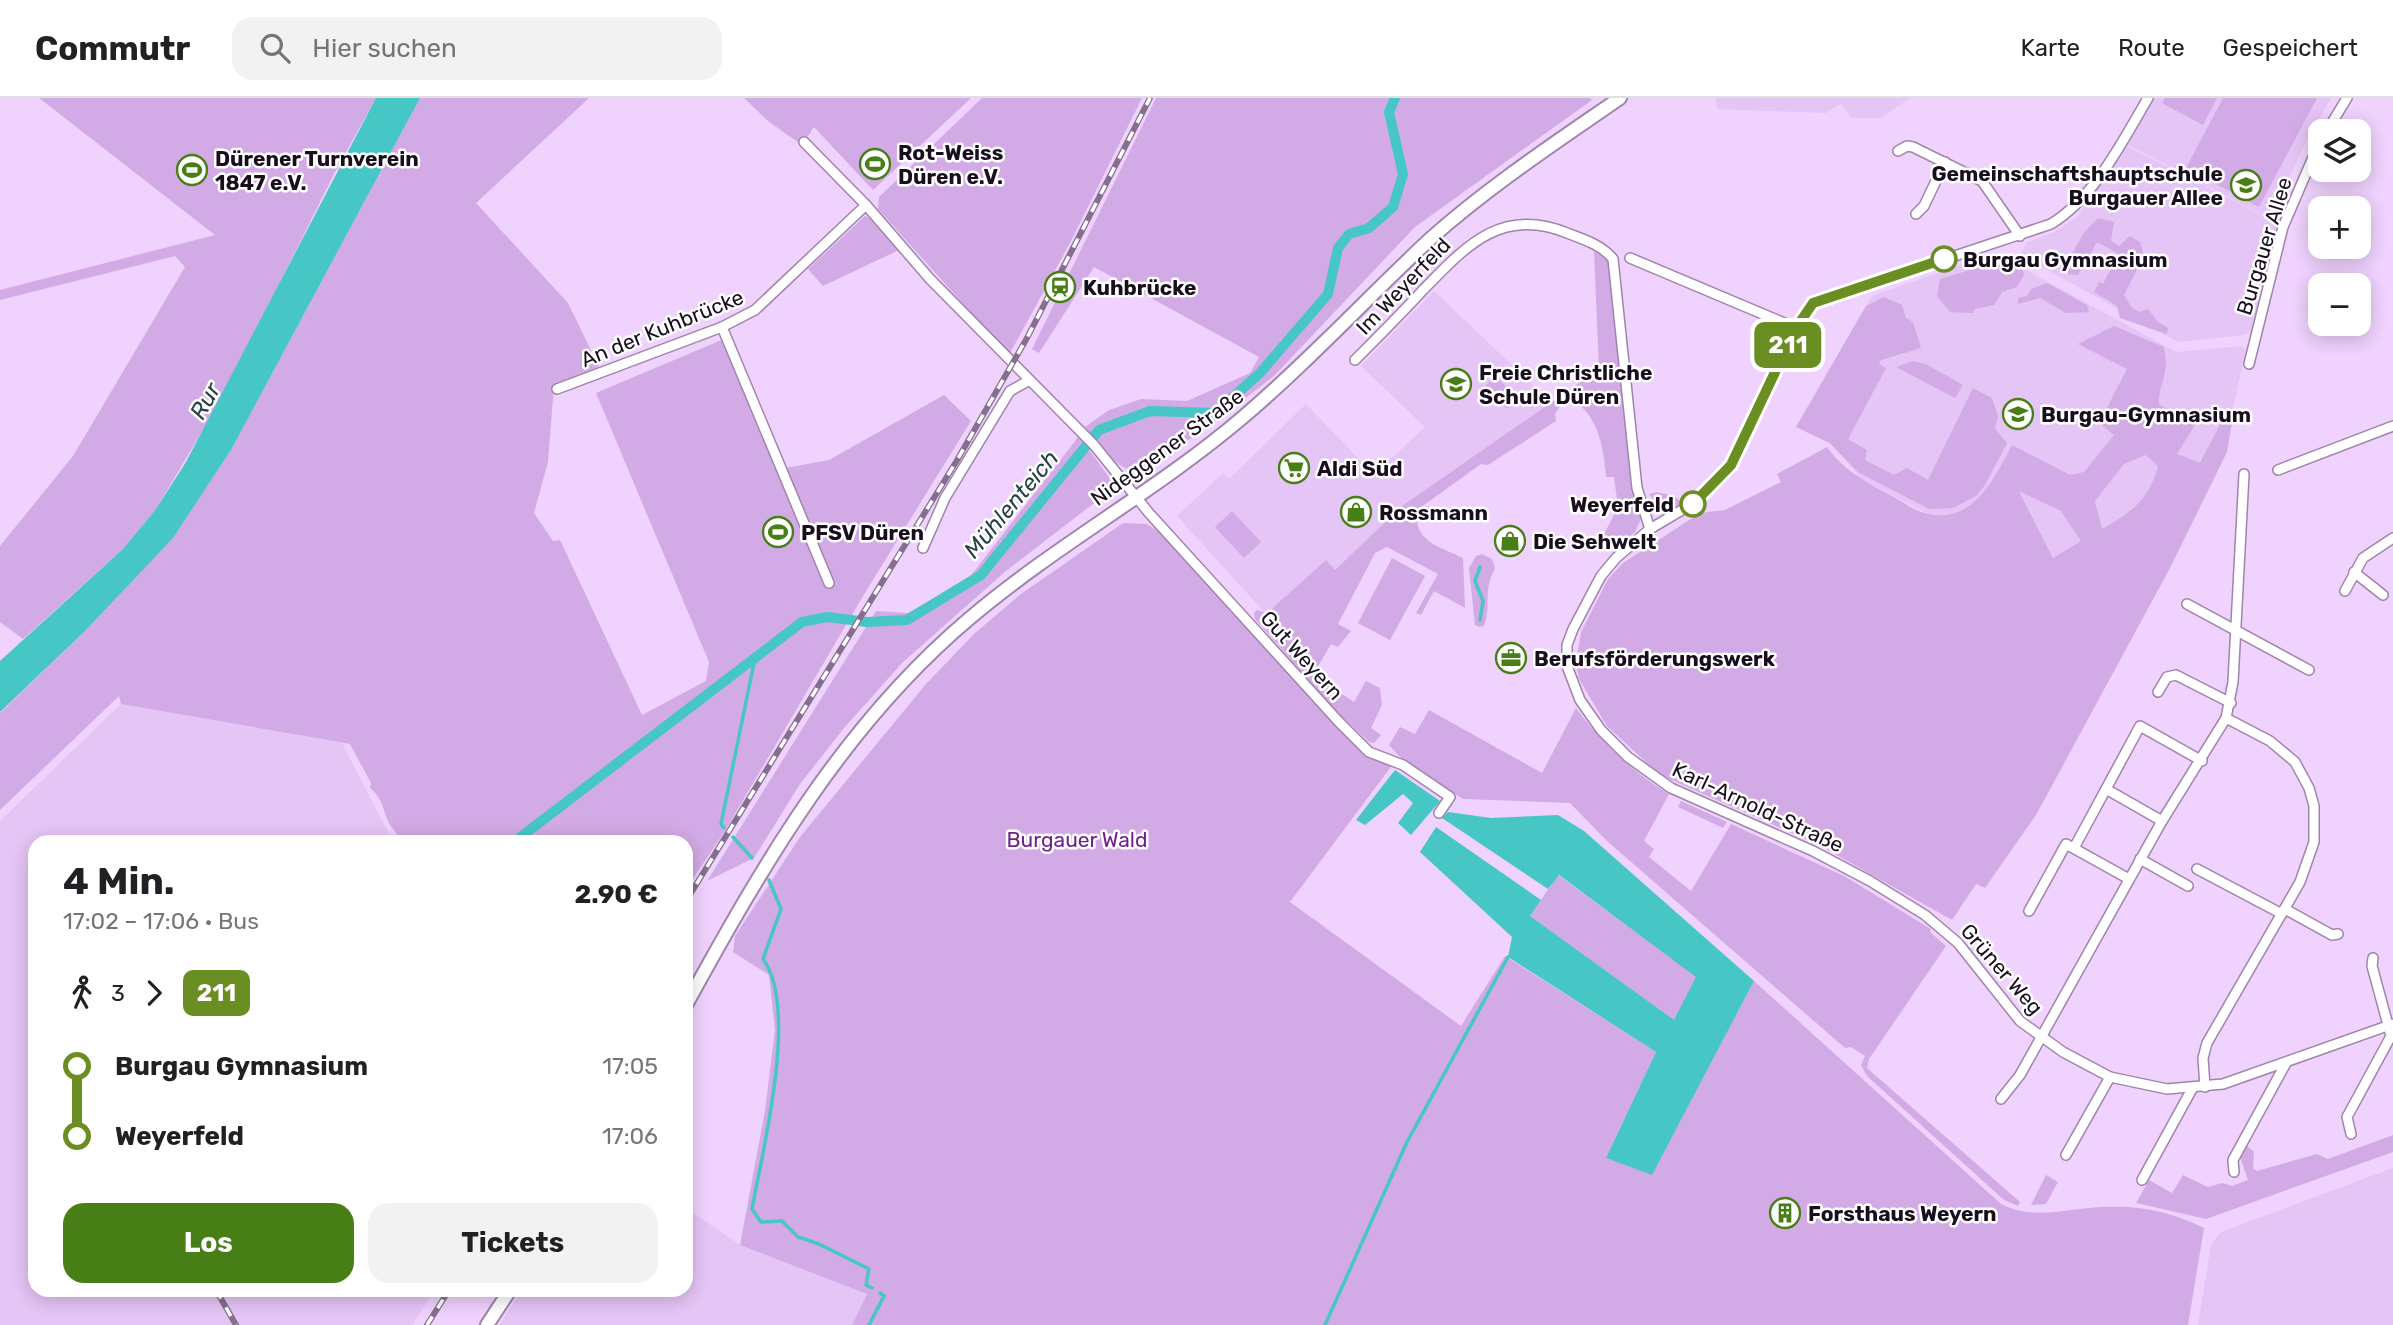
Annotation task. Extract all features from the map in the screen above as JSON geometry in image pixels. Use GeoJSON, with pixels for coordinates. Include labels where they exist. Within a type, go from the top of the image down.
{"type":"FeatureCollection","features":[{"type":"Feature","properties":{"kind":"main road","name":"Nideggener Straße"},"geometry":{"type":"LineString","coordinates":[[693,993],[769,857],[854,735],[913,671],[989,602],[1207,445],[1279,387],[1428,241],[1476,200],[1620,98]]}},
{"type":"Feature","properties":{"kind":"main road"},"geometry":{"type":"LineString","coordinates":[[487,1325],[505,1297]]}},
{"type":"Feature","properties":{"kind":"street","name":"Karl-Arnold-Straße"},"geometry":{"type":"LineString","coordinates":[[1936,923],[1855,873],[1671,788],[1628,757],[1601,730],[1573,683],[1567,666],[1567,645],[1601,576],[1616,558],[1650,529],[1697,501],[1731,465],[1805,312],[1822,298],[2051,224],[2070,212],[2106,166],[2148,98]]}},
{"type":"Feature","properties":{"kind":"street"},"geometry":{"type":"LineString","coordinates":[[2334,119],[2347,98]]}},
{"type":"Feature","properties":{"kind":"street"},"geometry":{"type":"LineString","coordinates":[[804,142],[866,205],[930,279],[1028,381],[1080,430],[1135,496]]}},
{"type":"Feature","properties":{"kind":"street"},"geometry":{"type":"LineString","coordinates":[[1898,151],[1908,146],[1913,147],[1982,181],[2020,236]]}},
{"type":"Feature","properties":{"kind":"street"},"geometry":{"type":"LineString","coordinates":[[1916,214],[1924,206],[1945,162]]}},
{"type":"Feature","properties":{"kind":"street","name":"Burgauer Allee"},"geometry":{"type":"LineString","coordinates":[[2249,364],[2283,227],[2308,169]]}},
{"type":"Feature","properties":{"kind":"street","name":"An der Kuhbrücke"},"geometry":{"type":"LineString","coordinates":[[557,389],[722,327],[755,310],[866,205]]}},
{"type":"Feature","properties":{"kind":"street","name":"Im Weyerfeld"},"geometry":{"type":"LineString","coordinates":[[1355,360],[1461,250],[1488,233],[1522,226],[1558,229],[1597,246],[1613,259],[1637,488],[1650,529]]}},
{"type":"Feature","properties":{"kind":"street"},"geometry":{"type":"LineString","coordinates":[[1630,258],[1694,287],[1707,288],[1796,328]]}},
{"type":"Feature","properties":{"kind":"street"},"geometry":{"type":"LineString","coordinates":[[722,327],[828,583]]}},
{"type":"Feature","properties":{"kind":"street"},"geometry":{"type":"LineString","coordinates":[[923,548],[945,498],[1010,391],[1028,381]]}},
{"type":"Feature","properties":{"kind":"street"},"geometry":{"type":"LineString","coordinates":[[2278,470],[2393,426]]}},
{"type":"Feature","properties":{"kind":"street"},"geometry":{"type":"LineString","coordinates":[[2042,1038],[2129,878],[2226,718],[2231,703],[2237,631],[2244,474]]}},
{"type":"Feature","properties":{"kind":"street","name":"Gut Weyern"},"geometry":{"type":"LineString","coordinates":[[1135,496],[1369,752],[1403,765],[1450,797],[1439,813]]}},
{"type":"Feature","properties":{"kind":"street"},"geometry":{"type":"LineString","coordinates":[[2345,591],[2363,558],[2393,538]]}},
{"type":"Feature","properties":{"kind":"street"},"geometry":{"type":"LineString","coordinates":[[2354,572],[2383,595]]}},
{"type":"Feature","properties":{"kind":"street"},"geometry":{"type":"LineString","coordinates":[[2187,604],[2309,670]]}},
{"type":"Feature","properties":{"kind":"street"},"geometry":{"type":"LineString","coordinates":[[2158,692],[2167,677],[2176,675],[2231,703]]}},
{"type":"Feature","properties":{"kind":"street"},"geometry":{"type":"LineString","coordinates":[[2205,1087],[2203,1058],[2207,1042],[2300,883],[2314,842],[2314,806],[2309,788],[2295,762],[2284,750],[2226,718]]}},
{"type":"Feature","properties":{"kind":"street"},"geometry":{"type":"LineString","coordinates":[[2074,848],[2140,726],[2202,761]]}},
{"type":"Feature","properties":{"kind":"street"},"geometry":{"type":"LineString","coordinates":[[2106,789],[2162,821]]}},
{"type":"Feature","properties":{"kind":"street"},"geometry":{"type":"LineString","coordinates":[[2029,911],[2066,844],[2129,878]]}},
{"type":"Feature","properties":{"kind":"street"},"geometry":{"type":"LineString","coordinates":[[2140,859],[2188,886]]}},
{"type":"Feature","properties":{"kind":"street"},"geometry":{"type":"LineString","coordinates":[[2197,869],[2332,935],[2338,934]]}},
{"type":"Feature","properties":{"kind":"street","name":"Grüner Weg"},"geometry":{"type":"LineString","coordinates":[[1936,923],[1958,943],[2001,1000],[2042,1038],[2082,1064],[2110,1077],[2166,1089],[2205,1087],[2286,1063],[2391,1024]]}},
{"type":"Feature","properties":{"kind":"street"},"geometry":{"type":"LineString","coordinates":[[2351,1134],[2347,1117],[2391,1036],[2391,1024],[2372,966],[2373,958]]}},
{"type":"Feature","properties":{"kind":"street","name":"Grüner Weg"},"geometry":{"type":"LineString","coordinates":[[2001,1099],[2013,1088],[2042,1038]]}},
{"type":"Feature","properties":{"kind":"street"},"geometry":{"type":"LineString","coordinates":[[2234,1172],[2233,1160],[2286,1063]]}},
{"type":"Feature","properties":{"kind":"street"},"geometry":{"type":"LineString","coordinates":[[2066,1155],[2110,1077]]}},
{"type":"Feature","properties":{"kind":"street"},"geometry":{"type":"LineString","coordinates":[[2142,1180],[2192,1089]]}},
{"type":"Feature","properties":{"kind":"shaded area"},"geometry":{"type":"Polygon","coordinates":[[[376,98],[420,98],[231,450],[173,538],[84,632],[0,712],[0,661],[123,549],[156,509],[186,462],[376,98]]]}},
{"type":"Feature","properties":{"kind":"shaded area"},"geometry":{"type":"Polygon","coordinates":[[[1716,98],[1910,98],[1881,118],[1851,118],[1841,104],[1826,113],[1717,109],[1716,98]]]}},
{"type":"Feature","properties":{"kind":"shaded area","name":"Gemeinschaftshauptschule Burgauer Allee"},"geometry":{"type":"Polygon","coordinates":[[[2154,98],[2331,98],[2319,119],[2308,119],[2308,139],[2271,219],[2128,145],[2154,98]]]}},
{"type":"Feature","properties":{"kind":"shaded area"},"geometry":{"type":"Polygon","coordinates":[[[2127,146],[2279,224],[2253,329],[2244,335],[2178,342],[2020,255],[2027,242],[2054,232],[2076,218],[2127,146]]]}},
{"type":"Feature","properties":{"kind":"shaded area","name":"Burgau-Gymnasium"},"geometry":{"type":"Polygon","coordinates":[[[1995,253],[2176,352],[2241,346],[2246,350],[2227,435],[2192,493],[2055,561],[2019,490],[1950,525],[1855,476],[1857,473],[1830,444],[1796,427],[1872,296],[1995,253]]]}},
{"type":"Feature","properties":{"kind":"shaded area"},"geometry":{"type":"Polygon","coordinates":[[[1434,291],[1551,402],[1402,506],[1335,570],[1325,561],[1266,614],[1177,516],[1223,473],[1229,479],[1306,404],[1374,475],[1425,427],[1361,366],[1434,291]]]}},
{"type":"Feature","properties":{"kind":"shaded area"},"geometry":{"type":"Polygon","coordinates":[[[121,704],[342,743],[389,835],[28,835],[28,1297],[430,1297],[412,1325],[0,1325],[0,821],[121,704]]]}},
{"type":"Feature","properties":{"kind":"shaded area"},"geometry":{"type":"Polygon","coordinates":[[[1395,770],[1440,801],[1411,835],[1398,823],[1413,803],[1403,794],[1365,825],[1356,820],[1395,770]]]}},
{"type":"Feature","properties":{"kind":"shaded area"},"geometry":{"type":"Polygon","coordinates":[[[1448,812],[1491,818],[1558,815],[1584,831],[1754,981],[1652,1175],[1606,1158],[1656,1052],[1508,957],[1512,937],[1420,852],[1436,827],[1541,900],[1530,916],[1674,1020],[1696,977],[1559,875],[1548,889],[1442,818],[1448,812]]]}},
{"type":"Feature","properties":{"kind":"shaded area"},"geometry":{"type":"Polygon","coordinates":[[[2393,1168],[2393,1325],[2198,1325],[2211,1245],[2221,1232],[2393,1168]]]}},
{"type":"Feature","properties":{"kind":"shaded area"},"geometry":{"type":"Polygon","coordinates":[[[693,1213],[740,1245],[867,1294],[852,1325],[499,1325],[517,1297],[693,1297],[693,1213]]]}},
{"type":"Feature","properties":{"kind":"green space"},"geometry":{"type":"Polygon","coordinates":[[[39,98],[376,98],[335,172],[223,396],[156,509],[123,549],[23,639],[0,622],[0,546],[73,456],[185,267],[175,256],[0,300],[0,290],[215,235],[39,98]]]}},
{"type":"Feature","properties":{"kind":"green space"},"geometry":{"type":"Polygon","coordinates":[[[420,98],[589,98],[476,203],[568,303],[599,367],[554,385],[548,462],[534,513],[553,541],[560,540],[642,715],[706,681],[709,662],[596,393],[731,336],[786,468],[829,460],[944,395],[971,421],[863,596],[725,831],[693,879],[693,835],[397,835],[378,796],[370,788],[371,783],[350,744],[121,704],[119,696],[0,810],[0,713],[84,632],[173,537],[231,450],[420,98]]]}},
{"type":"Feature","properties":{"kind":"green space","name":"Rot-Weiss Düren e.V."},"geometry":{"type":"Polygon","coordinates":[[[744,98],[971,98],[873,190],[814,127],[802,145],[768,121],[744,98]]]}},
{"type":"Feature","properties":{"kind":"green space"},"geometry":{"type":"Polygon","coordinates":[[[982,98],[1142,98],[1071,241],[1009,355],[878,209],[879,197],[982,98]]]}},
{"type":"Feature","properties":{"kind":"green space"},"geometry":{"type":"Polygon","coordinates":[[[1156,98],[1592,100],[1415,227],[1274,376],[1145,470],[1135,471],[1111,458],[1085,427],[1109,410],[1141,399],[1187,401],[1250,373],[1259,357],[1094,267],[1039,353],[1032,349],[1156,98]]]}},
{"type":"Feature","properties":{"kind":"green space"},"geometry":{"type":"Polygon","coordinates":[[[2165,98],[2217,98],[2203,125],[2162,103],[2165,98]]]}},
{"type":"Feature","properties":{"kind":"green space"},"geometry":{"type":"Polygon","coordinates":[[[2223,98],[2317,98],[2259,207],[2186,168],[2223,98]]]}},
{"type":"Feature","properties":{"kind":"green space"},"geometry":{"type":"Polygon","coordinates":[[[865,216],[872,219],[899,250],[823,286],[808,269],[865,216]]]}},
{"type":"Feature","properties":{"kind":"green space"},"geometry":{"type":"Polygon","coordinates":[[[2098,218],[2114,222],[2111,241],[2119,246],[2130,236],[2140,242],[2144,256],[2124,295],[2132,308],[2140,312],[2148,309],[2158,322],[2169,328],[2166,334],[2120,318],[2117,306],[2094,292],[2099,282],[2103,284],[2119,254],[2097,242],[2078,275],[2068,274],[2064,269],[2083,234],[2098,218]]]}},
{"type":"Feature","properties":{"kind":"green space"},"geometry":{"type":"Polygon","coordinates":[[[1594,252],[1608,258],[1632,489],[1641,519],[1635,532],[1616,547],[1602,538],[1618,507],[1614,477],[1606,477],[1602,446],[1595,425],[1590,416],[1575,402],[1561,405],[1555,414],[1556,421],[1488,465],[1481,464],[1417,510],[1417,521],[1423,536],[1463,558],[1465,608],[1434,591],[1421,615],[1416,613],[1438,574],[1387,547],[1375,553],[1338,624],[1351,631],[1338,647],[1331,644],[1313,675],[1354,702],[1366,681],[1380,688],[1382,705],[1371,728],[1381,735],[1374,743],[1369,742],[1337,712],[1255,619],[1254,613],[1257,610],[1267,613],[1326,560],[1335,570],[1402,506],[1599,369],[1594,252]]]}},
{"type":"Feature","properties":{"kind":"green space"},"geometry":{"type":"Polygon","coordinates":[[[1995,253],[2022,267],[2024,275],[2017,287],[2002,292],[1994,305],[1975,309],[1973,313],[1950,312],[1937,296],[1940,279],[1980,267],[1995,253]]]}},
{"type":"Feature","properties":{"kind":"green space"},"geometry":{"type":"Polygon","coordinates":[[[2047,283],[2087,305],[2089,312],[2066,313],[2040,298],[2018,304],[2018,298],[2027,296],[2031,289],[2047,283]]]}},
{"type":"Feature","properties":{"kind":"green space"},"geometry":{"type":"Polygon","coordinates":[[[1884,297],[1902,305],[1906,318],[1913,322],[1921,348],[1881,360],[1879,364],[1886,368],[1848,439],[1867,450],[1865,460],[1894,475],[1907,468],[1928,480],[1973,388],[1992,398],[1998,416],[1995,429],[2007,443],[1985,485],[1976,496],[1953,508],[1929,509],[1858,472],[1830,443],[1796,427],[1866,306],[1884,297]]]}},
{"type":"Feature","properties":{"kind":"green space"},"geometry":{"type":"Polygon","coordinates":[[[2114,326],[2164,347],[2166,365],[2159,404],[2171,412],[2187,412],[2195,425],[2177,454],[2200,463],[2226,413],[2233,417],[2227,452],[2170,568],[2036,815],[1985,888],[1976,884],[1952,920],[1817,844],[1660,775],[1607,726],[1579,679],[1576,663],[1581,632],[1608,579],[1623,563],[1700,513],[1725,510],[1781,482],[1777,474],[1827,447],[1841,463],[1863,480],[1928,514],[1958,512],[1970,505],[1990,484],[2012,445],[2070,475],[2084,472],[2114,435],[2099,423],[2127,369],[2078,344],[2114,326]],[[2146,455],[2124,464],[2095,501],[2102,529],[2130,511],[2150,488],[2158,466],[2146,455]],[[2019,491],[2053,558],[2081,541],[2061,511],[2019,491]]]}},
{"type":"Feature","properties":{"kind":"green space"},"geometry":{"type":"Polygon","coordinates":[[[1913,361],[1926,364],[1963,385],[1955,398],[1896,367],[1913,361]]]}},
{"type":"Feature","properties":{"kind":"green space"},"geometry":{"type":"Polygon","coordinates":[[[1495,376],[1518,398],[1507,409],[1484,387],[1495,376]]]}},
{"type":"Feature","properties":{"kind":"green space"},"geometry":{"type":"Polygon","coordinates":[[[1079,436],[1111,480],[1111,490],[1006,571],[903,662],[844,728],[800,784],[754,858],[707,881],[876,611],[908,613],[969,578],[1079,436]]]}},
{"type":"Feature","properties":{"kind":"green space"},"geometry":{"type":"Polygon","coordinates":[[[1656,492],[1675,496],[1682,503],[1670,510],[1661,510],[1649,494],[1656,492]]]}},
{"type":"Feature","properties":{"kind":"green space"},"geometry":{"type":"Polygon","coordinates":[[[1232,511],[1261,542],[1244,558],[1215,527],[1232,511]]]}},
{"type":"Feature","properties":{"kind":"green space","name":"Burgauer Wald"},"geometry":{"type":"Polygon","coordinates":[[[1123,523],[1146,524],[1163,533],[1363,753],[1393,764],[1290,902],[1461,1026],[1505,956],[1656,1052],[1606,1158],[1652,1174],[1754,981],[2001,1204],[2039,1213],[2103,1207],[2143,1209],[2168,1214],[2204,1228],[2188,1325],[852,1325],[867,1294],[740,1245],[765,1111],[775,1030],[769,975],[733,952],[735,936],[800,837],[926,684],[975,633],[1021,594],[1123,523]]]}},
{"type":"Feature","properties":{"kind":"green space"},"geometry":{"type":"Polygon","coordinates":[[[1482,554],[1492,559],[1495,568],[1489,584],[1484,626],[1479,627],[1475,625],[1469,568],[1476,556],[1482,554]]]}},
{"type":"Feature","properties":{"kind":"green space"},"geometry":{"type":"Polygon","coordinates":[[[1392,558],[1425,576],[1390,640],[1358,623],[1392,558]]]}},
{"type":"Feature","properties":{"kind":"green space"},"geometry":{"type":"Polygon","coordinates":[[[1576,708],[1618,756],[1669,794],[1644,841],[1654,849],[1649,857],[1691,891],[1731,824],[1844,876],[1931,929],[1930,932],[1946,946],[1869,1059],[1867,1068],[2020,1202],[2018,1206],[2004,1200],[1867,1076],[1861,1065],[1865,1056],[1851,1047],[1845,1048],[1607,841],[1570,803],[1463,799],[1402,759],[1389,745],[1400,727],[1415,734],[1429,710],[1542,773],[1576,708]]]}},
{"type":"Feature","properties":{"kind":"green space"},"geometry":{"type":"Polygon","coordinates":[[[1681,801],[1727,822],[1723,828],[1678,807],[1681,801]]]}},
{"type":"Feature","properties":{"kind":"green space"},"geometry":{"type":"Polygon","coordinates":[[[1558,875],[1697,977],[1675,1021],[1530,916],[1558,875]]]}},
{"type":"Feature","properties":{"kind":"green space"},"geometry":{"type":"Polygon","coordinates":[[[2393,1135],[2393,1152],[2206,1219],[2136,1203],[2149,1180],[2172,1193],[2183,1175],[2208,1187],[2222,1183],[2232,1186],[2248,1180],[2240,1157],[2246,1145],[2254,1152],[2253,1168],[2257,1171],[2317,1154],[2328,1159],[2393,1135]]]}},
{"type":"Feature","properties":{"kind":"green space"},"geometry":{"type":"Polygon","coordinates":[[[2046,1175],[2058,1182],[2046,1204],[2031,1205],[2046,1175]]]}},
{"type":"Feature","properties":{"kind":"waterway","name":"Mühlenteich"},"geometry":{"type":"LineString","coordinates":[[523,835],[802,622],[827,617],[867,622],[907,620],[981,575],[1099,430],[1150,411],[1215,413],[1260,373],[1328,294],[1338,248],[1349,234],[1369,228],[1393,207],[1403,174],[1389,112],[1395,98]]}},
{"type":"Feature","properties":{"kind":"waterway"},"geometry":{"type":"LineString","coordinates":[[1480,567],[1475,581],[1483,601],[1480,620]]}},
{"type":"Feature","properties":{"kind":"waterway"},"geometry":{"type":"LineString","coordinates":[[724,828],[721,824],[755,658]]}},
{"type":"Feature","properties":{"kind":"waterway"},"geometry":{"type":"LineString","coordinates":[[733,837],[752,858]]}},
{"type":"Feature","properties":{"kind":"waterway"},"geometry":{"type":"LineString","coordinates":[[769,880],[781,909],[763,959],[773,981],[778,1010],[778,1044],[770,1116],[752,1209],[761,1222],[782,1221],[798,1237],[819,1244],[869,1269],[866,1285],[872,1288]]}},
{"type":"Feature","properties":{"kind":"waterway"},"geometry":{"type":"LineString","coordinates":[[1325,1325],[1407,1142],[1508,957]]}},
{"type":"Feature","properties":{"kind":"waterway"},"geometry":{"type":"LineString","coordinates":[[869,1325],[884,1296],[880,1293]]}},
{"type":"Feature","properties":{"kind":"railway"},"geometry":{"type":"LineString","coordinates":[[693,890],[956,462],[1027,338],[1150,98]]}},
{"type":"Feature","properties":{"kind":"railway"},"geometry":{"type":"LineString","coordinates":[[220,1297],[236,1325]]}},
{"type":"Feature","properties":{"kind":"railway"},"geometry":{"type":"LineString","coordinates":[[427,1325],[445,1297]]}},
{"type":"Feature","properties":{"kind":"bus line","name":"211"},"geometry":{"type":"LineString","coordinates":[[1693,504],[1731,465],[1796,328],[1813,303],[1944,259]]}},
{"type":"Feature","properties":{"kind":"place","name":"Rot-Weiss Düren e.V."},"geometry":{"type":"Point","coordinates":[875,164]}},
{"type":"Feature","properties":{"kind":"place","name":"Dürener Turnverein 1847 e.V."},"geometry":{"type":"Point","coordinates":[192,170]}},
{"type":"Feature","properties":{"kind":"place","name":"Gemeinschaftshauptschule Burgauer Allee"},"geometry":{"type":"Point","coordinates":[2246,185]}},
{"type":"Feature","properties":{"kind":"place","name":"Burgau Gymnasium"},"geometry":{"type":"Point","coordinates":[1944,259]}},
{"type":"Feature","properties":{"kind":"place","name":"Kuhbrücke"},"geometry":{"type":"Point","coordinates":[1060,287]}},
{"type":"Feature","properties":{"kind":"place","name":"Freie Christliche Schule Düren"},"geometry":{"type":"Point","coordinates":[1456,384]}},
{"type":"Feature","properties":{"kind":"place","name":"Burgau-Gymnasium"},"geometry":{"type":"Point","coordinates":[2018,414]}},
{"type":"Feature","properties":{"kind":"place","name":"Aldi Süd"},"geometry":{"type":"Point","coordinates":[1294,468]}},
{"type":"Feature","properties":{"kind":"place","name":"Weyerfeld"},"geometry":{"type":"Point","coordinates":[1693,504]}},
{"type":"Feature","properties":{"kind":"place","name":"Rossmann"},"geometry":{"type":"Point","coordinates":[1356,512]}},
{"type":"Feature","properties":{"kind":"place","name":"PFSV Düren"},"geometry":{"type":"Point","coordinates":[778,532]}},
{"type":"Feature","properties":{"kind":"place","name":"Die Sehwelt"},"geometry":{"type":"Point","coordinates":[1510,541]}},
{"type":"Feature","properties":{"kind":"place","name":"Berufsförderungswerk"},"geometry":{"type":"Point","coordinates":[1511,658]}},
{"type":"Feature","properties":{"kind":"place","name":"Forsthaus Weyern"},"geometry":{"type":"Point","coordinates":[1785,1213]}},
{"type":"Feature","properties":{"kind":"water label","name":"Rur"},"geometry":{"type":"Point","coordinates":[205,401]}}]}
